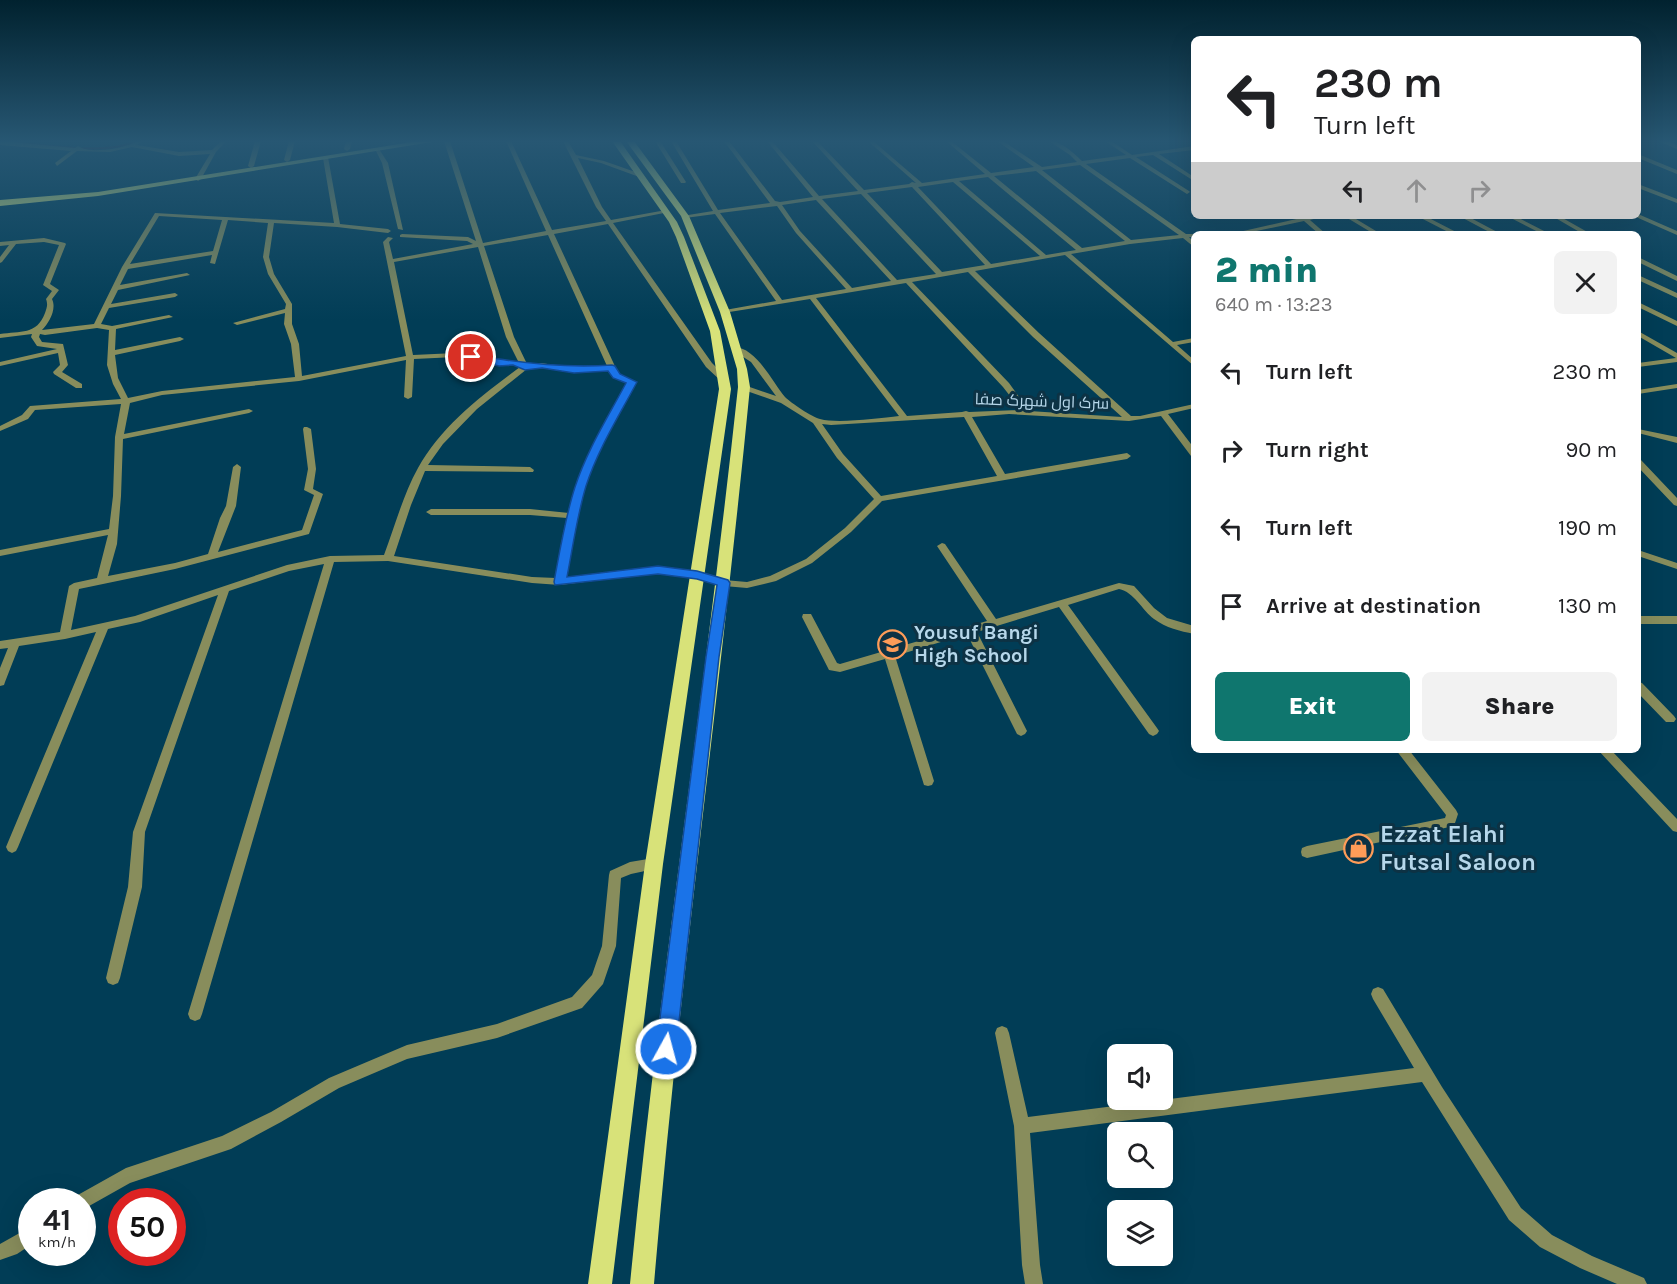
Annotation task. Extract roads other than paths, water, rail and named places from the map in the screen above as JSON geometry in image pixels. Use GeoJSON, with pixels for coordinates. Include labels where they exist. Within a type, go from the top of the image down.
{"type":"FeatureCollection","features":[{"type":"Feature","properties":{"kind":"main road"},"geometry":{"type":"LineString","coordinates":[[0,203],[23,201]]}},
{"type":"Feature","properties":{"kind":"main road"},"geometry":{"type":"LineString","coordinates":[[600,1284],[654,864],[725,389],[717,335],[680,237],[659,201]]}},
{"type":"Feature","properties":{"kind":"main road"},"geometry":{"type":"LineString","coordinates":[[642,1284],[655,1138],[712,657],[724,583],[744,387],[737,349],[724,312],[685,216],[674,201]]}},
{"type":"Feature","properties":{"kind":"main road"},"geometry":{"type":"LineString","coordinates":[[724,374],[742,369]]}},
{"type":"Feature","properties":{"kind":"street"},"geometry":{"type":"LineString","coordinates":[[334,201],[337,225]]}},
{"type":"Feature","properties":{"kind":"street"},"geometry":{"type":"LineString","coordinates":[[394,201],[402,232]]}},
{"type":"Feature","properties":{"kind":"street"},"geometry":{"type":"LineString","coordinates":[[466,201],[510,337],[525,367]]}},
{"type":"Feature","properties":{"kind":"street"},"geometry":{"type":"LineString","coordinates":[[536,201],[616,376],[632,382],[597,447],[581,485],[572,516],[560,582]]}},
{"type":"Feature","properties":{"kind":"street"},"geometry":{"type":"LineString","coordinates":[[596,201],[709,365],[724,374]]}},
{"type":"Feature","properties":{"kind":"street"},"geometry":{"type":"LineString","coordinates":[[710,201],[780,302]]}},
{"type":"Feature","properties":{"kind":"street"},"geometry":{"type":"LineString","coordinates":[[685,216],[792,201]]}},
{"type":"Feature","properties":{"kind":"street"},"geometry":{"type":"LineString","coordinates":[[819,201],[895,282]]}},
{"type":"Feature","properties":{"kind":"street"},"geometry":{"type":"LineString","coordinates":[[870,201],[940,274]]}},
{"type":"Feature","properties":{"kind":"street"},"geometry":{"type":"LineString","coordinates":[[928,201],[989,266]]}},
{"type":"Feature","properties":{"kind":"street"},"geometry":{"type":"LineString","coordinates":[[979,201],[1045,258]]}},
{"type":"Feature","properties":{"kind":"street"},"geometry":{"type":"LineString","coordinates":[[1022,201],[1080,250]]}},
{"type":"Feature","properties":{"kind":"street"},"geometry":{"type":"LineString","coordinates":[[1079,201],[1131,242]]}},
{"type":"Feature","properties":{"kind":"street"},"geometry":{"type":"LineString","coordinates":[[1135,201],[1191,242]]}},
{"type":"Feature","properties":{"kind":"street"},"geometry":{"type":"LineString","coordinates":[[775,203],[850,290]]}},
{"type":"Feature","properties":{"kind":"street"},"geometry":{"type":"LineString","coordinates":[[391,261],[666,212]]}},
{"type":"Feature","properties":{"kind":"street"},"geometry":{"type":"LineString","coordinates":[[97,326],[125,267],[157,214],[337,225],[389,234],[402,232],[468,239],[480,245]]}},
{"type":"Feature","properties":{"kind":"street"},"geometry":{"type":"LineString","coordinates":[[1641,217],[1677,233]]}},
{"type":"Feature","properties":{"kind":"street"},"geometry":{"type":"LineString","coordinates":[[213,263],[226,218]]}},
{"type":"Feature","properties":{"kind":"street"},"geometry":{"type":"LineString","coordinates":[[1257,231],[1297,219]]}},
{"type":"Feature","properties":{"kind":"street"},"geometry":{"type":"LineString","coordinates":[[1306,219],[1320,231]]}},
{"type":"Feature","properties":{"kind":"street"},"geometry":{"type":"LineString","coordinates":[[1352,219],[1373,231]]}},
{"type":"Feature","properties":{"kind":"street"},"geometry":{"type":"LineString","coordinates":[[1426,219],[1451,231]]}},
{"type":"Feature","properties":{"kind":"street"},"geometry":{"type":"LineString","coordinates":[[1468,219],[1492,231]]}},
{"type":"Feature","properties":{"kind":"street"},"geometry":{"type":"LineString","coordinates":[[1516,219],[1541,231]]}},
{"type":"Feature","properties":{"kind":"street"},"geometry":{"type":"LineString","coordinates":[[1560,219],[1582,231]]}},
{"type":"Feature","properties":{"kind":"street"},"geometry":{"type":"LineString","coordinates":[[271,220],[266,257],[271,274],[289,304],[288,324],[295,344],[299,379]]}},
{"type":"Feature","properties":{"kind":"street"},"geometry":{"type":"LineString","coordinates":[[389,234],[386,242],[410,357],[408,397]]}},
{"type":"Feature","properties":{"kind":"street"},"geometry":{"type":"LineString","coordinates":[[724,312],[1045,258],[1080,250],[1182,234],[1191,235]]}},
{"type":"Feature","properties":{"kind":"street"},"geometry":{"type":"LineString","coordinates":[[0,244],[44,240],[63,244],[46,285],[56,291],[50,299],[51,304],[45,323],[34,337],[39,344],[60,346],[59,351],[64,365],[57,372],[79,386]]}},
{"type":"Feature","properties":{"kind":"street"},"geometry":{"type":"LineString","coordinates":[[0,261],[14,243]]}},
{"type":"Feature","properties":{"kind":"street"},"geometry":{"type":"LineString","coordinates":[[125,267],[215,253]]}},
{"type":"Feature","properties":{"kind":"street"},"geometry":{"type":"LineString","coordinates":[[1066,253],[1191,361]]}},
{"type":"Feature","properties":{"kind":"street"},"geometry":{"type":"LineString","coordinates":[[1641,261],[1677,279]]}},
{"type":"Feature","properties":{"kind":"street"},"geometry":{"type":"LineString","coordinates":[[969,269],[1036,335],[1129,419]]}},
{"type":"Feature","properties":{"kind":"street"},"geometry":{"type":"LineString","coordinates":[[115,288],[187,275]]}},
{"type":"Feature","properties":{"kind":"street"},"geometry":{"type":"LineString","coordinates":[[1641,278],[1677,296]]}},
{"type":"Feature","properties":{"kind":"street"},"geometry":{"type":"LineString","coordinates":[[908,280],[1006,385],[1026,412]]}},
{"type":"Feature","properties":{"kind":"street"},"geometry":{"type":"LineString","coordinates":[[105,307],[175,295]]}},
{"type":"Feature","properties":{"kind":"street"},"geometry":{"type":"LineString","coordinates":[[812,297],[904,418]]}},
{"type":"Feature","properties":{"kind":"street"},"geometry":{"type":"LineString","coordinates":[[1641,306],[1677,324]]}},
{"type":"Feature","properties":{"kind":"street"},"geometry":{"type":"LineString","coordinates":[[237,323],[290,310]]}},
{"type":"Feature","properties":{"kind":"street"},"geometry":{"type":"LineString","coordinates":[[0,336],[97,326],[112,328],[169,316]]}},
{"type":"Feature","properties":{"kind":"street"},"geometry":{"type":"LineString","coordinates":[[102,579],[113,531],[117,496],[118,437],[126,401],[114,381],[111,353],[114,334],[112,328]]}},
{"type":"Feature","properties":{"kind":"street"},"geometry":{"type":"LineString","coordinates":[[1641,335],[1677,358]]}},
{"type":"Feature","properties":{"kind":"street"},"geometry":{"type":"LineString","coordinates":[[111,353],[180,339]]}},
{"type":"Feature","properties":{"kind":"street"},"geometry":{"type":"LineString","coordinates":[[1172,344],[1191,341]]}},
{"type":"Feature","properties":{"kind":"street"},"geometry":{"type":"LineString","coordinates":[[737,349],[754,360],[784,401]]}},
{"type":"Feature","properties":{"kind":"street"},"geometry":{"type":"LineString","coordinates":[[0,364],[59,351]]}},
{"type":"Feature","properties":{"kind":"street"},"geometry":{"type":"LineString","coordinates":[[0,429],[25,417],[33,408],[126,401],[186,390],[210,390],[299,379],[410,357],[456,355],[499,363],[515,362],[525,367]]}},
{"type":"Feature","properties":{"kind":"street"},"geometry":{"type":"LineString","coordinates":[[1641,364],[1677,358]]}},
{"type":"Feature","properties":{"kind":"street"},"geometry":{"type":"LineString","coordinates":[[388,558],[423,468],[448,432],[491,391],[525,367],[542,365],[574,370],[612,368]]}},
{"type":"Feature","properties":{"kind":"street"},"geometry":{"type":"LineString","coordinates":[[744,387],[784,401],[816,421],[840,456],[879,499]]}},
{"type":"Feature","properties":{"kind":"street"},"geometry":{"type":"LineString","coordinates":[[1641,392],[1672,387],[1677,398]]}},
{"type":"Feature","properties":{"kind":"street","name":"سرک اول شهرک صفا"},"geometry":{"type":"LineString","coordinates":[[816,421],[831,423],[966,413],[1026,412],[1129,419],[1191,407]]}},
{"type":"Feature","properties":{"kind":"street"},"geometry":{"type":"LineString","coordinates":[[118,437],[249,411]]}},
{"type":"Feature","properties":{"kind":"street"},"geometry":{"type":"LineString","coordinates":[[966,413],[1003,478]]}},
{"type":"Feature","properties":{"kind":"street"},"geometry":{"type":"LineString","coordinates":[[1163,413],[1191,450]]}},
{"type":"Feature","properties":{"kind":"street"},"geometry":{"type":"LineString","coordinates":[[65,635],[74,586],[175,566],[306,532],[319,495],[308,490],[312,468],[307,429]]}},
{"type":"Feature","properties":{"kind":"street"},"geometry":{"type":"LineString","coordinates":[[1641,432],[1677,440]]}},
{"type":"Feature","properties":{"kind":"street"},"geometry":{"type":"LineString","coordinates":[[0,645],[65,635],[136,619],[287,568],[330,559],[388,558],[532,580],[560,582],[658,570],[697,575],[724,583],[747,585],[773,579],[809,561],[848,530],[879,499],[1127,456]]}},
{"type":"Feature","properties":{"kind":"street"},"geometry":{"type":"LineString","coordinates":[[1641,465],[1677,503]]}},
{"type":"Feature","properties":{"kind":"street"},"geometry":{"type":"LineString","coordinates":[[212,556],[231,506],[237,466]]}},
{"type":"Feature","properties":{"kind":"street"},"geometry":{"type":"LineString","coordinates":[[423,468],[530,470]]}},
{"type":"Feature","properties":{"kind":"street"},"geometry":{"type":"LineString","coordinates":[[431,512],[530,512],[572,516]]}},
{"type":"Feature","properties":{"kind":"street"},"geometry":{"type":"LineString","coordinates":[[0,553],[113,531]]}},
{"type":"Feature","properties":{"kind":"street"},"geometry":{"type":"LineString","coordinates":[[942,546],[993,624]]}},
{"type":"Feature","properties":{"kind":"street"},"geometry":{"type":"LineString","coordinates":[[1641,554],[1677,566]]}},
{"type":"Feature","properties":{"kind":"street"},"geometry":{"type":"LineString","coordinates":[[195,1014],[330,559]]}},
{"type":"Feature","properties":{"kind":"street"},"geometry":{"type":"LineString","coordinates":[[807,617],[833,667],[840,668],[1119,586],[1130,588],[1151,613],[1166,624],[1191,629]]}},
{"type":"Feature","properties":{"kind":"street"},"geometry":{"type":"LineString","coordinates":[[113,978],[135,887],[139,832],[224,591]]}},
{"type":"Feature","properties":{"kind":"street"},"geometry":{"type":"LineString","coordinates":[[1061,603],[1153,730]]}},
{"type":"Feature","properties":{"kind":"street"},"geometry":{"type":"LineString","coordinates":[[1641,620],[1677,620]]}},
{"type":"Feature","properties":{"kind":"street"},"geometry":{"type":"LineString","coordinates":[[12,847],[104,626]]}},
{"type":"Feature","properties":{"kind":"street"},"geometry":{"type":"LineString","coordinates":[[971,631],[1021,731]]}},
{"type":"Feature","properties":{"kind":"street"},"geometry":{"type":"LineString","coordinates":[[0,682],[15,643]]}},
{"type":"Feature","properties":{"kind":"street"},"geometry":{"type":"LineString","coordinates":[[889,653],[928,781]]}},
{"type":"Feature","properties":{"kind":"street"},"geometry":{"type":"LineString","coordinates":[[1641,690],[1670,719]]}},
{"type":"Feature","properties":{"kind":"street"},"geometry":{"type":"LineString","coordinates":[[1307,852],[1450,822],[1452,814],[1404,753]]}},
{"type":"Feature","properties":{"kind":"street"},"geometry":{"type":"LineString","coordinates":[[1607,753],[1677,827]]}},
{"type":"Feature","properties":{"kind":"street"},"geometry":{"type":"LineString","coordinates":[[96,1194],[126,1176],[225,1143],[276,1117],[334,1083],[407,1052],[497,1031],[577,1003],[598,979],[609,946],[615,875],[630,867],[654,864]]}},
{"type":"Feature","properties":{"kind":"street"},"geometry":{"type":"LineString","coordinates":[[1378,994],[1515,1214],[1546,1241],[1586,1262],[1638,1284]]}},
{"type":"Feature","properties":{"kind":"street"},"geometry":{"type":"LineString","coordinates":[[1002,1033],[1022,1126],[1030,1266],[1034,1284]]}},
{"type":"Feature","properties":{"kind":"street"},"geometry":{"type":"LineString","coordinates":[[1022,1126],[1426,1074]]}},
{"type":"Feature","properties":{"kind":"street"},"geometry":{"type":"LineString","coordinates":[[0,1252],[18,1243]]}},
{"type":"Feature","properties":{"kind":"place","name":"Yousuf Bangi High School"},"geometry":{"type":"Point","coordinates":[893,644]}},
{"type":"Feature","properties":{"kind":"place","name":"Ezzat Elahi Futsal Saloon"},"geometry":{"type":"Point","coordinates":[1359,848]}}]}
